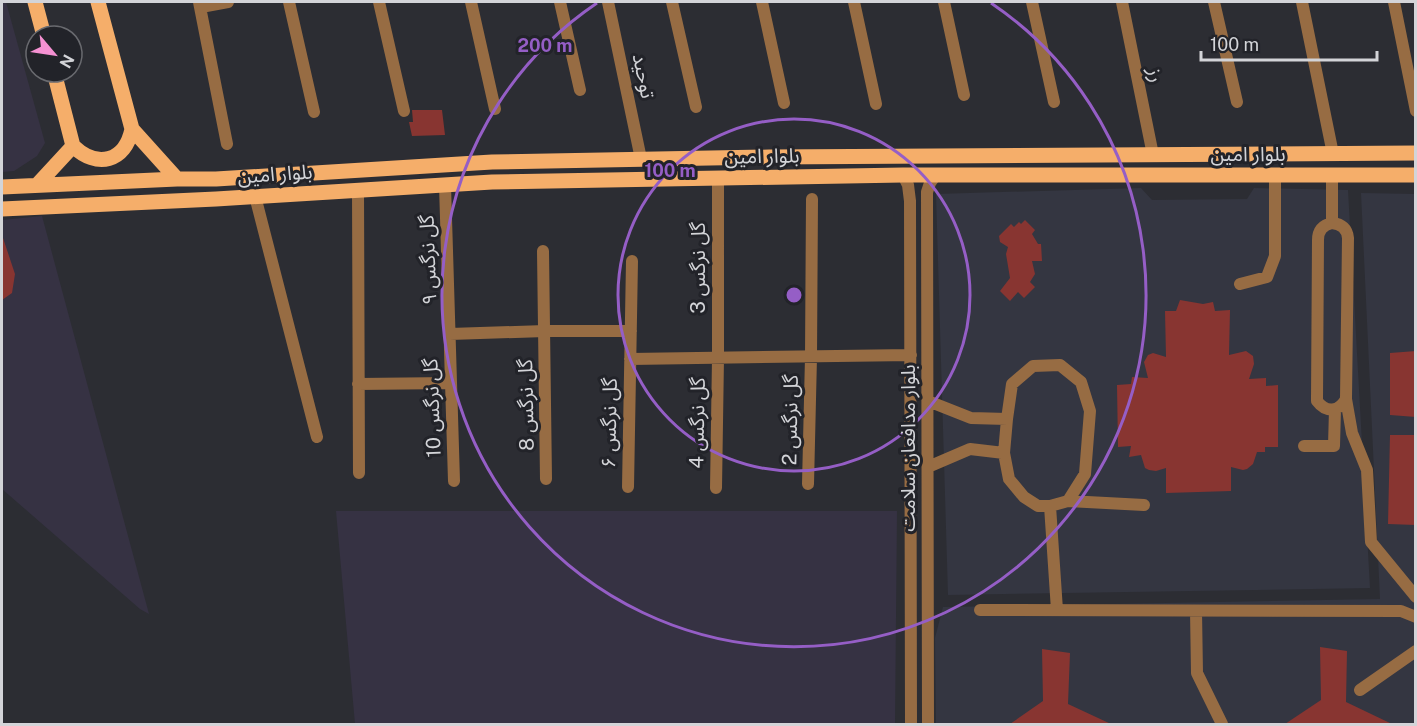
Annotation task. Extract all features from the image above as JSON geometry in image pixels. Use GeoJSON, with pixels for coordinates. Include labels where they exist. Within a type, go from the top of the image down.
{"type":"FeatureCollection","features":[{"type":"Feature","properties":{"kind":"main road"},"geometry":{"type":"LineString","coordinates":[[35,2],[41,24]]}},
{"type":"Feature","properties":{"kind":"main road"},"geometry":{"type":"LineString","coordinates":[[57,84],[73,146],[80,153],[102,160],[114,157],[124,149],[130,140],[132,129],[98,2]]}},
{"type":"Feature","properties":{"kind":"main road"},"geometry":{"type":"LineString","coordinates":[[132,129],[177,179]]}},
{"type":"Feature","properties":{"kind":"main road"},"geometry":{"type":"LineString","coordinates":[[37,185],[73,146]]}},
{"type":"Feature","properties":{"kind":"main road","name":"بلوار امین"},"geometry":{"type":"LineString","coordinates":[[2,187],[216,179],[492,162],[769,157],[1416,153]]}},
{"type":"Feature","properties":{"kind":"main road"},"geometry":{"type":"LineString","coordinates":[[1048,156],[1048,176]]}},
{"type":"Feature","properties":{"kind":"main road"},"geometry":{"type":"LineString","coordinates":[[769,157],[771,176]]}},
{"type":"Feature","properties":{"kind":"main road"},"geometry":{"type":"LineString","coordinates":[[492,162],[492,182]]}},
{"type":"Feature","properties":{"kind":"main road","name":"بلوار امین"},"geometry":{"type":"LineString","coordinates":[[2,209],[492,182],[903,175],[1416,175]]}},
{"type":"Feature","properties":{"kind":"street"},"geometry":{"type":"LineString","coordinates":[[227,144],[200,4],[228,2]]}},
{"type":"Feature","properties":{"kind":"street"},"geometry":{"type":"LineString","coordinates":[[289,2],[314,112]]}},
{"type":"Feature","properties":{"kind":"street"},"geometry":{"type":"LineString","coordinates":[[379,2],[404,111]]}},
{"type":"Feature","properties":{"kind":"street"},"geometry":{"type":"LineString","coordinates":[[471,2],[495,110]]}},
{"type":"Feature","properties":{"kind":"street"},"geometry":{"type":"LineString","coordinates":[[560,2],[580,90]]}},
{"type":"Feature","properties":{"kind":"street","name":"توحید"},"geometry":{"type":"LineString","coordinates":[[608,2],[642,159]]}},
{"type":"Feature","properties":{"kind":"street"},"geometry":{"type":"LineString","coordinates":[[672,2],[696,107]]}},
{"type":"Feature","properties":{"kind":"street"},"geometry":{"type":"LineString","coordinates":[[762,2],[783,103]]}},
{"type":"Feature","properties":{"kind":"street"},"geometry":{"type":"LineString","coordinates":[[854,2],[876,104]]}},
{"type":"Feature","properties":{"kind":"street"},"geometry":{"type":"LineString","coordinates":[[944,2],[964,95]]}},
{"type":"Feature","properties":{"kind":"street"},"geometry":{"type":"LineString","coordinates":[[1032,2],[1054,102]]}},
{"type":"Feature","properties":{"kind":"street","name":"رز"},"geometry":{"type":"LineString","coordinates":[[1122,2],[1153,155]]}},
{"type":"Feature","properties":{"kind":"street"},"geometry":{"type":"LineString","coordinates":[[1214,2],[1237,102]]}},
{"type":"Feature","properties":{"kind":"street"},"geometry":{"type":"LineString","coordinates":[[1302,2],[1334,154]]}},
{"type":"Feature","properties":{"kind":"street"},"geometry":{"type":"LineString","coordinates":[[1394,2],[1416,111]]}},
{"type":"Feature","properties":{"kind":"street","name":"بلوار مدافعان سلامت"},"geometry":{"type":"LineString","coordinates":[[903,175],[908,185],[910,201],[911,724]]}},
{"type":"Feature","properties":{"kind":"street","name":"بلوار مدافعان سلامت"},"geometry":{"type":"LineString","coordinates":[[928,724],[927,192],[936,175]]}},
{"type":"Feature","properties":{"kind":"street"},"geometry":{"type":"LineString","coordinates":[[1240,284],[1267,277],[1275,256],[1275,175]]}},
{"type":"Feature","properties":{"kind":"street"},"geometry":{"type":"LineString","coordinates":[[1332,175],[1332,223]]}},
{"type":"Feature","properties":{"kind":"street","name":"گل نرگس 3"},"geometry":{"type":"LineString","coordinates":[[718,177],[718,358]]}},
{"type":"Feature","properties":{"kind":"street","name":"گل نرگس ۹"},"geometry":{"type":"LineString","coordinates":[[445,184],[450,334]]}},
{"type":"Feature","properties":{"kind":"street"},"geometry":{"type":"LineString","coordinates":[[358,190],[359,473]]}},
{"type":"Feature","properties":{"kind":"street"},"geometry":{"type":"LineString","coordinates":[[255,196],[317,437]]}},
{"type":"Feature","properties":{"kind":"street"},"geometry":{"type":"LineString","coordinates":[[910,201],[917,196],[927,200]]}},
{"type":"Feature","properties":{"kind":"street","name":"گل نرگس 2"},"geometry":{"type":"LineString","coordinates":[[808,484],[813,199]]}},
{"type":"Feature","properties":{"kind":"street"},"geometry":{"type":"LineString","coordinates":[[1346,399],[1335,409],[1324,408],[1317,401],[1318,235],[1323,227],[1332,223],[1341,225],[1348,238],[1346,399],[1352,433],[1367,470],[1371,542],[1416,597]]}},
{"type":"Feature","properties":{"kind":"street","name":"گل نرگس 8"},"geometry":{"type":"LineString","coordinates":[[543,251],[546,479]]}},
{"type":"Feature","properties":{"kind":"street","name":"گل نرگس ۶"},"geometry":{"type":"LineString","coordinates":[[628,487],[632,261]]}},
{"type":"Feature","properties":{"kind":"street"},"geometry":{"type":"LineString","coordinates":[[450,334],[631,331]]}},
{"type":"Feature","properties":{"kind":"street","name":"گل نرگس 10"},"geometry":{"type":"LineString","coordinates":[[450,334],[454,481]]}},
{"type":"Feature","properties":{"kind":"street"},"geometry":{"type":"LineString","coordinates":[[630,359],[911,355]]}},
{"type":"Feature","properties":{"kind":"street","name":"گل نرگس 4"},"geometry":{"type":"LineString","coordinates":[[716,488],[718,358]]}},
{"type":"Feature","properties":{"kind":"street"},"geometry":{"type":"LineString","coordinates":[[1068,501],[1085,474],[1090,411],[1081,382],[1060,365],[1033,366],[1012,384],[1004,453],[1010,478],[1024,497],[1038,506],[1050,506],[1068,501],[1144,505]]}},
{"type":"Feature","properties":{"kind":"street"},"geometry":{"type":"LineString","coordinates":[[358,384],[451,382]]}},
{"type":"Feature","properties":{"kind":"street"},"geometry":{"type":"LineString","coordinates":[[928,401],[971,418],[1007,419]]}},
{"type":"Feature","properties":{"kind":"street"},"geometry":{"type":"LineString","coordinates":[[1304,446],[1334,446],[1335,409]]}},
{"type":"Feature","properties":{"kind":"street"},"geometry":{"type":"LineString","coordinates":[[928,467],[970,449],[1004,453]]}},
{"type":"Feature","properties":{"kind":"street"},"geometry":{"type":"LineString","coordinates":[[1050,506],[1057,610]]}},
{"type":"Feature","properties":{"kind":"street"},"geometry":{"type":"LineString","coordinates":[[911,527],[922,531],[927,527]]}},
{"type":"Feature","properties":{"kind":"street"},"geometry":{"type":"LineString","coordinates":[[911,562],[916,558],[928,562]]}},
{"type":"Feature","properties":{"kind":"street"},"geometry":{"type":"LineString","coordinates":[[980,610],[1401,611],[1416,617]]}},
{"type":"Feature","properties":{"kind":"street"},"geometry":{"type":"LineString","coordinates":[[1196,611],[1197,673],[1222,724]]}},
{"type":"Feature","properties":{"kind":"street"},"geometry":{"type":"LineString","coordinates":[[1360,690],[1416,651]]}},
{"type":"Feature","properties":{"kind":"shaded area"},"geometry":{"type":"Polygon","coordinates":[[[2,2],[6,2],[24,67],[24,84],[29,84],[45,143],[37,156],[14,171],[2,172],[2,2]]]}},
{"type":"Feature","properties":{"kind":"shaded area"},"geometry":{"type":"Polygon","coordinates":[[[1141,188],[1152,200],[1247,199],[1254,188],[1348,190],[1370,588],[948,595],[936,194],[1141,188]]]}},
{"type":"Feature","properties":{"kind":"shaded area"},"geometry":{"type":"Polygon","coordinates":[[[1361,193],[1415,194],[1415,724],[936,724],[935,638],[943,607],[1380,599],[1361,193]]]}},
{"type":"Feature","properties":{"kind":"shaded area"},"geometry":{"type":"Polygon","coordinates":[[[42,216],[149,614],[140,609],[2,489],[2,220],[42,216]]]}},
{"type":"Feature","properties":{"kind":"shaded area"},"geometry":{"type":"Polygon","coordinates":[[[336,511],[897,511],[895,724],[355,724],[336,511]]]}},
{"type":"Feature","properties":{"kind":"building"},"geometry":{"type":"Polygon","coordinates":[[[412,110],[442,110],[445,135],[412,136],[409,122],[413,122],[412,110]]]}},
{"type":"Feature","properties":{"kind":"building"},"geometry":{"type":"Polygon","coordinates":[[[1025,220],[1035,230],[1032,234],[1038,244],[1041,244],[1042,261],[1032,261],[1035,274],[1030,282],[1035,287],[1024,298],[1018,292],[1010,301],[1000,291],[1010,278],[1006,254],[1008,247],[1000,242],[999,236],[1011,224],[1014,227],[1025,220]]]}},
{"type":"Feature","properties":{"kind":"building"},"geometry":{"type":"Polygon","coordinates":[[[2,238],[15,274],[12,293],[2,300],[2,238]]]}},
{"type":"Feature","properties":{"kind":"building"},"geometry":{"type":"Polygon","coordinates":[[[1180,300],[1203,304],[1213,302],[1215,311],[1230,310],[1229,355],[1246,351],[1253,356],[1254,364],[1249,379],[1266,378],[1266,386],[1278,385],[1278,447],[1265,447],[1265,452],[1257,452],[1253,464],[1247,469],[1231,467],[1231,491],[1166,493],[1166,468],[1156,471],[1149,470],[1145,468],[1141,455],[1129,457],[1131,446],[1118,447],[1117,385],[1131,384],[1132,377],[1148,378],[1144,362],[1148,355],[1153,353],[1166,357],[1165,311],[1176,311],[1180,300]]]}},
{"type":"Feature","properties":{"kind":"building"},"geometry":{"type":"Polygon","coordinates":[[[1416,351],[1416,417],[1390,415],[1390,353],[1416,351]]]}},
{"type":"Feature","properties":{"kind":"building"},"geometry":{"type":"Polygon","coordinates":[[[1390,435],[1416,435],[1416,525],[1388,524],[1390,435]]]}},
{"type":"Feature","properties":{"kind":"building"},"geometry":{"type":"Polygon","coordinates":[[[1320,647],[1347,651],[1346,702],[1392,724],[1285,724],[1321,700],[1320,647]]]}},
{"type":"Feature","properties":{"kind":"building"},"geometry":{"type":"Polygon","coordinates":[[[1042,649],[1070,653],[1068,704],[1111,724],[1010,724],[1043,701],[1042,649]]]}}]}
